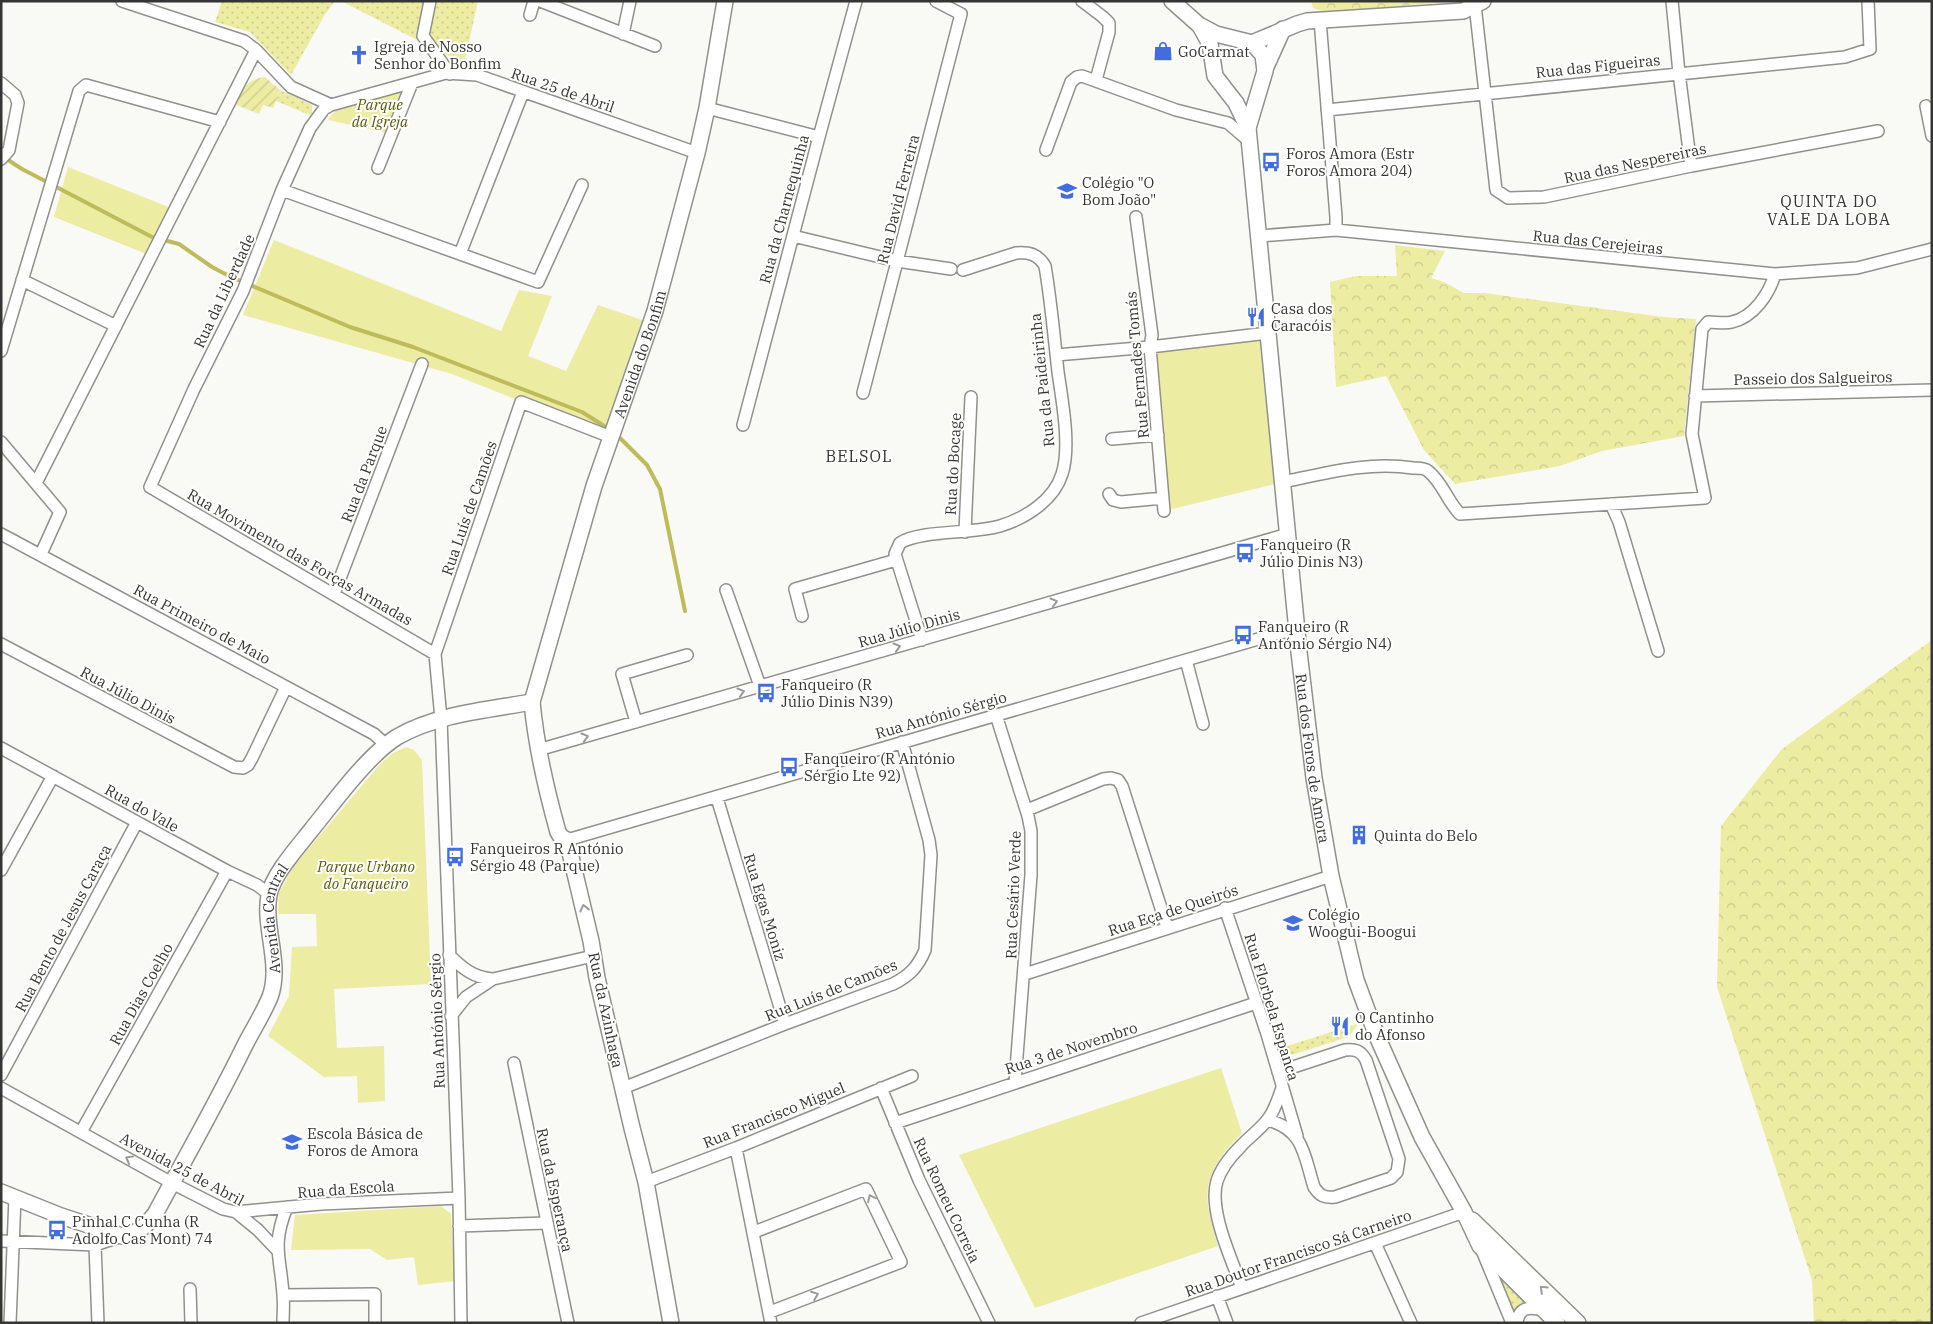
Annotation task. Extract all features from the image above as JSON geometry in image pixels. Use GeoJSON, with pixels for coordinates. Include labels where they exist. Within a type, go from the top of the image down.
{"type":"FeatureCollection","features":[{"type":"Feature","properties":{"kind":"street"},"geometry":{"type":"LineString","coordinates":[[122,1],[244,41],[256,50],[291,86],[328,107]]}},
{"type":"Feature","properties":{"kind":"street"},"geometry":{"type":"LineString","coordinates":[[430,1],[423,36],[450,74]]}},
{"type":"Feature","properties":{"kind":"street"},"geometry":{"type":"LineString","coordinates":[[530,15],[534,1]]}},
{"type":"Feature","properties":{"kind":"street"},"geometry":{"type":"LineString","coordinates":[[540,1],[655,46]]}},
{"type":"Feature","properties":{"kind":"street"},"geometry":{"type":"LineString","coordinates":[[623,34],[630,1]]}},
{"type":"Feature","properties":{"kind":"street","name":"Avenida do Bonfim"},"geometry":{"type":"LineString","coordinates":[[532,702],[594,486],[655,311],[697,153],[707,108],[724,1]]}},
{"type":"Feature","properties":{"kind":"street","name":"Rua da Charnequinha"},"geometry":{"type":"LineString","coordinates":[[743,425],[856,1]]}},
{"type":"Feature","properties":{"kind":"street","name":"Rua David Ferreira"},"geometry":{"type":"LineString","coordinates":[[864,393],[961,14],[936,1]]}},
{"type":"Feature","properties":{"kind":"street"},"geometry":{"type":"LineString","coordinates":[[1082,1],[1109,23],[1109,32],[1096,80]]}},
{"type":"Feature","properties":{"kind":"street"},"geometry":{"type":"LineString","coordinates":[[1172,1],[1199,24],[1216,34],[1252,43],[1297,24],[1320,20],[1463,11],[1479,3]]}},
{"type":"Feature","properties":{"kind":"street"},"geometry":{"type":"LineString","coordinates":[[1672,1],[1678,73],[1691,166]]}},
{"type":"Feature","properties":{"kind":"street","name":"Rua das Figueiras"},"geometry":{"type":"LineString","coordinates":[[1328,110],[1846,57],[1870,49],[1868,1]]}},
{"type":"Feature","properties":{"kind":"street","name":"Rua das Nespereiras"},"geometry":{"type":"LineString","coordinates":[[1479,3],[1484,93],[1496,190],[1508,198],[1544,197],[1691,166],[1878,131]]}},
{"type":"Feature","properties":{"kind":"street"},"geometry":{"type":"LineString","coordinates":[[1320,20],[1336,230]]}},
{"type":"Feature","properties":{"kind":"street"},"geometry":{"type":"LineString","coordinates":[[1199,24],[1210,44],[1215,76],[1236,103],[1249,135]]}},
{"type":"Feature","properties":{"kind":"street"},"geometry":{"type":"LineString","coordinates":[[1249,135],[1263,75],[1283,29]]}},
{"type":"Feature","properties":{"kind":"street"},"geometry":{"type":"LineString","coordinates":[[1213,63],[1218,50],[1236,40]]}},
{"type":"Feature","properties":{"kind":"street"},"geometry":{"type":"LineString","coordinates":[[1224,87],[1240,92],[1248,90],[1263,75],[1263,55],[1252,43]]}},
{"type":"Feature","properties":{"kind":"street"},"geometry":{"type":"LineString","coordinates":[[36,483],[256,50]]}},
{"type":"Feature","properties":{"kind":"street","name":"Rua 25 de Abril"},"geometry":{"type":"LineString","coordinates":[[328,107],[450,74],[477,76],[697,153]]}},
{"type":"Feature","properties":{"kind":"street"},"geometry":{"type":"LineString","coordinates":[[1046,150],[1072,82],[1077,76],[1096,80],[1176,110],[1228,123],[1249,135]]}},
{"type":"Feature","properties":{"kind":"street"},"geometry":{"type":"LineString","coordinates":[[1,83],[15,95],[18,103],[9,150],[1,159]]}},
{"type":"Feature","properties":{"kind":"street"},"geometry":{"type":"LineString","coordinates":[[378,168],[412,83]]}},
{"type":"Feature","properties":{"kind":"street"},"geometry":{"type":"LineString","coordinates":[[1,351],[79,91],[86,85],[220,122]]}},
{"type":"Feature","properties":{"kind":"street"},"geometry":{"type":"LineString","coordinates":[[460,254],[523,92]]}},
{"type":"Feature","properties":{"kind":"street"},"geometry":{"type":"LineString","coordinates":[[1228,123],[1236,115],[1236,103]]}},
{"type":"Feature","properties":{"kind":"street"},"geometry":{"type":"LineString","coordinates":[[1926,106],[1932,136]]}},
{"type":"Feature","properties":{"kind":"street","name":"Rua da Liberdade"},"geometry":{"type":"LineString","coordinates":[[150,487],[194,389],[243,292],[282,190],[310,128],[328,107]]}},
{"type":"Feature","properties":{"kind":"street"},"geometry":{"type":"LineString","coordinates":[[707,108],[819,137]]}},
{"type":"Feature","properties":{"kind":"street","name":"Rua dos Foros de Amora"},"geometry":{"type":"LineString","coordinates":[[1249,135],[1297,630],[1314,778],[1331,876],[1356,980],[1376,1034],[1422,1137],[1464,1212]]}},
{"type":"Feature","properties":{"kind":"street"},"geometry":{"type":"LineString","coordinates":[[282,190],[538,282],[582,185]]}},
{"type":"Feature","properties":{"kind":"street","name":"Rua Fernades Tomás"},"geometry":{"type":"LineString","coordinates":[[1136,217],[1152,335],[1150,347],[1164,511]]}},
{"type":"Feature","properties":{"kind":"street","name":"Rua das Cerejeiras"},"geometry":{"type":"LineString","coordinates":[[1259,236],[1336,230],[1776,274],[1857,268],[1932,249]]}},
{"type":"Feature","properties":{"kind":"street"},"geometry":{"type":"LineString","coordinates":[[793,236],[897,261],[951,269]]}},
{"type":"Feature","properties":{"kind":"street","name":"Rua da Paideirinha"},"geometry":{"type":"LineString","coordinates":[[896,560],[896,549],[900,543],[906,540],[989,529],[1035,509],[1047,499],[1062,475],[1065,442],[1046,274],[1042,260],[1030,253],[1016,254],[963,270]]}},
{"type":"Feature","properties":{"kind":"street"},"geometry":{"type":"LineString","coordinates":[[1283,482],[1341,470],[1392,465],[1427,470],[1444,488],[1451,504],[1460,514],[1705,498],[1692,434],[1700,335],[1704,324],[1708,322],[1732,322],[1752,311],[1766,296],[1776,274]]}},
{"type":"Feature","properties":{"kind":"street"},"geometry":{"type":"LineString","coordinates":[[22,280],[116,326]]}},
{"type":"Feature","properties":{"kind":"street"},"geometry":{"type":"LineString","coordinates":[[1056,355],[1150,347],[1268,333]]}},
{"type":"Feature","properties":{"kind":"street","name":"Rua da Parque"},"geometry":{"type":"LineString","coordinates":[[334,594],[422,364]]}},
{"type":"Feature","properties":{"kind":"street","name":"Passeio dos Salgueiros"},"geometry":{"type":"LineString","coordinates":[[1695,396],[1932,390]]}},
{"type":"Feature","properties":{"kind":"street","name":"Rua do Bocage"},"geometry":{"type":"LineString","coordinates":[[965,532],[971,397]]}},
{"type":"Feature","properties":{"kind":"street","name":"Rua Luís de Camões"},"geometry":{"type":"LineString","coordinates":[[441,719],[435,654],[520,402],[611,437]]}},
{"type":"Feature","properties":{"kind":"street"},"geometry":{"type":"LineString","coordinates":[[1112,439],[1158,435]]}},
{"type":"Feature","properties":{"kind":"street"},"geometry":{"type":"LineString","coordinates":[[1,442],[60,512],[41,554]]}},
{"type":"Feature","properties":{"kind":"street","name":"Rua Movimento das Forças Armadas"},"geometry":{"type":"LineString","coordinates":[[150,487],[435,654]]}},
{"type":"Feature","properties":{"kind":"street"},"geometry":{"type":"LineString","coordinates":[[1108,494],[1113,500],[1121,502],[1163,498]]}},
{"type":"Feature","properties":{"kind":"street"},"geometry":{"type":"LineString","coordinates":[[1611,504],[1619,522],[1658,651]]}},
{"type":"Feature","properties":{"kind":"street","name":"Rua Primeiro de Maio"},"geometry":{"type":"LineString","coordinates":[[1,534],[374,734],[386,746]]}},
{"type":"Feature","properties":{"kind":"street","name":"Rua Júlio Dinis"},"geometry":{"type":"LineString","coordinates":[[538,750],[1288,534]]}},
{"type":"Feature","properties":{"kind":"street"},"geometry":{"type":"LineString","coordinates":[[802,616],[795,589],[896,560],[922,640]]}},
{"type":"Feature","properties":{"kind":"street"},"geometry":{"type":"LineString","coordinates":[[726,590],[760,686]]}},
{"type":"Feature","properties":{"kind":"street","name":"Rua António Sérgio"},"geometry":{"type":"LineString","coordinates":[[567,840],[717,798],[902,742],[1279,633],[1297,630]]}},
{"type":"Feature","properties":{"kind":"street","name":"Rua Júlio Dinis"},"geometry":{"type":"LineString","coordinates":[[1,644],[234,767],[243,768],[248,765],[286,686]]}},
{"type":"Feature","properties":{"kind":"street"},"geometry":{"type":"LineString","coordinates":[[636,722],[622,674],[687,655]]}},
{"type":"Feature","properties":{"kind":"street"},"geometry":{"type":"LineString","coordinates":[[1186,660],[1203,724]]}},
{"type":"Feature","properties":{"kind":"street","name":"Avenida Central"},"geometry":{"type":"LineString","coordinates":[[122,1236],[134,1233],[145,1226],[155,1214],[231,1074],[270,996],[273,979],[268,914],[269,894],[288,861],[305,838],[373,758],[396,738],[441,719],[532,702]]}},
{"type":"Feature","properties":{"kind":"street","name":"Rua da Azinhaga"},"geometry":{"type":"LineString","coordinates":[[532,702],[544,781],[558,832],[561,837],[567,840],[592,941],[597,978],[646,1182],[671,1323]]}},
{"type":"Feature","properties":{"kind":"street","name":"Rua Cesário Verde"},"geometry":{"type":"LineString","coordinates":[[996,715],[1032,831],[1025,974],[1015,1082]]}},
{"type":"Feature","properties":{"kind":"street","name":"Rua António Sérgio"},"geometry":{"type":"LineString","coordinates":[[441,719],[459,1198],[461,1323]]}},
{"type":"Feature","properties":{"kind":"street","name":"Rua Luís de Camões"},"geometry":{"type":"LineString","coordinates":[[623,1088],[785,1024],[894,984],[905,978],[920,962],[926,938],[931,855],[929,840],[902,742]]}},
{"type":"Feature","properties":{"kind":"street","name":"Rua do Vale"},"geometry":{"type":"LineString","coordinates":[[1,748],[227,871],[257,885],[269,894]]}},
{"type":"Feature","properties":{"kind":"street"},"geometry":{"type":"LineString","coordinates":[[1,870],[53,776]]}},
{"type":"Feature","properties":{"kind":"street"},"geometry":{"type":"LineString","coordinates":[[1027,810],[1103,779],[1111,778],[1118,780],[1125,795],[1167,927]]}},
{"type":"Feature","properties":{"kind":"street","name":"Rua Egas Moniz"},"geometry":{"type":"LineString","coordinates":[[717,798],[785,1024]]}},
{"type":"Feature","properties":{"kind":"street","name":"Rua Bento de Jesus Caraça"},"geometry":{"type":"LineString","coordinates":[[1,1075],[137,822]]}},
{"type":"Feature","properties":{"kind":"street","name":"Rua Dias Coelho"},"geometry":{"type":"LineString","coordinates":[[82,1132],[227,871]]}},
{"type":"Feature","properties":{"kind":"street","name":"Rua Eça de Queirós"},"geometry":{"type":"LineString","coordinates":[[1025,974],[1225,908],[1331,876]]}},
{"type":"Feature","properties":{"kind":"street","name":"Rua Florbela Espanca"},"geometry":{"type":"LineString","coordinates":[[1225,908],[1298,1140],[1318,1194],[1326,1198],[1335,1197],[1391,1178],[1397,1172],[1399,1159],[1366,1060],[1361,1052],[1354,1049],[1344,1050],[1278,1072]]}},
{"type":"Feature","properties":{"kind":"street"},"geometry":{"type":"LineString","coordinates":[[449,955],[473,974],[493,979],[593,956]]}},
{"type":"Feature","properties":{"kind":"street"},"geometry":{"type":"LineString","coordinates":[[451,1016],[466,997],[493,979]]}},
{"type":"Feature","properties":{"kind":"street","name":"Rua 3 de Novembro"},"geometry":{"type":"LineString","coordinates":[[895,1123],[1256,1003]]}},
{"type":"Feature","properties":{"kind":"street","name":"Rua da Esperança"},"geometry":{"type":"LineString","coordinates":[[514,1063],[568,1323]]}},
{"type":"Feature","properties":{"kind":"street","name":"Rua Francisco Miguel"},"geometry":{"type":"LineString","coordinates":[[646,1182],[736,1148],[912,1076]]}},
{"type":"Feature","properties":{"kind":"street","name":"Avenida 25 de Abril"},"geometry":{"type":"LineString","coordinates":[[1,1088],[172,1183],[215,1205],[236,1212],[258,1230],[277,1250]]}},
{"type":"Feature","properties":{"kind":"street","name":"Rua Romeu Correia"},"geometry":{"type":"LineString","coordinates":[[881,1088],[919,1180],[987,1322]]}},
{"type":"Feature","properties":{"kind":"street"},"geometry":{"type":"LineString","coordinates":[[1242,1288],[1218,1214],[1216,1199],[1217,1182],[1222,1169],[1268,1120],[1276,1106],[1282,1088]]}},
{"type":"Feature","properties":{"kind":"street"},"geometry":{"type":"LineString","coordinates":[[1268,1120],[1288,1128],[1298,1140]]}},
{"type":"Feature","properties":{"kind":"street"},"geometry":{"type":"LineString","coordinates":[[736,1148],[770,1317],[901,1262],[866,1189],[754,1232]]}},
{"type":"Feature","properties":{"kind":"street"},"geometry":{"type":"LineString","coordinates":[[10,1323],[7,1241],[8,1194],[62,1216],[122,1236]]}},
{"type":"Feature","properties":{"kind":"street","name":"Rua da Escola"},"geometry":{"type":"LineString","coordinates":[[236,1212],[374,1201],[459,1198]]}},
{"type":"Feature","properties":{"kind":"street"},"geometry":{"type":"LineString","coordinates":[[283,1323],[284,1295],[277,1250],[281,1223],[287,1207]]}},
{"type":"Feature","properties":{"kind":"street"},"geometry":{"type":"LineString","coordinates":[[1464,1212],[1512,1323]]}},
{"type":"Feature","properties":{"kind":"street"},"geometry":{"type":"LineString","coordinates":[[1464,1212],[1578,1323]]}},
{"type":"Feature","properties":{"kind":"street","name":"Rua Doutor Francisco Sá Carneiro"},"geometry":{"type":"LineString","coordinates":[[1142,1323],[1464,1212]]}},
{"type":"Feature","properties":{"kind":"street"},"geometry":{"type":"LineString","coordinates":[[459,1226],[546,1223]]}},
{"type":"Feature","properties":{"kind":"street"},"geometry":{"type":"LineString","coordinates":[[7,1241],[96,1245],[122,1236]]}},
{"type":"Feature","properties":{"kind":"street"},"geometry":{"type":"LineString","coordinates":[[1375,1243],[1411,1323]]}},
{"type":"Feature","properties":{"kind":"street"},"geometry":{"type":"LineString","coordinates":[[96,1245],[98,1323]]}},
{"type":"Feature","properties":{"kind":"street"},"geometry":{"type":"LineString","coordinates":[[1480,1246],[1557,1323]]}},
{"type":"Feature","properties":{"kind":"street"},"geometry":{"type":"LineString","coordinates":[[190,1289],[191,1323]]}},
{"type":"Feature","properties":{"kind":"street"},"geometry":{"type":"LineString","coordinates":[[284,1295],[375,1294],[375,1323]]}},
{"type":"Feature","properties":{"kind":"street"},"geometry":{"type":"LineString","coordinates":[[1217,1296],[1227,1323]]}},
{"type":"Feature","properties":{"kind":"street"},"geometry":{"type":"LineString","coordinates":[[1517,1323],[1519,1313],[1524,1309],[1533,1307],[1544,1310]]}},
{"type":"Feature","properties":{"kind":"green space"},"geometry":{"type":"Polygon","coordinates":[[[222,1],[335,1],[324,16],[291,75],[250,32],[215,22],[222,1]]]}},
{"type":"Feature","properties":{"kind":"green space"},"geometry":{"type":"Polygon","coordinates":[[[341,1],[478,1],[464,64],[341,1]]]}},
{"type":"Feature","properties":{"kind":"green space"},"geometry":{"type":"Polygon","coordinates":[[[1311,1],[1460,1],[1325,12],[1313,8],[1311,1]]]}},
{"type":"Feature","properties":{"kind":"green space"},"geometry":{"type":"Polygon","coordinates":[[[265,77],[280,90],[273,108],[263,105],[259,114],[234,104],[249,83],[265,77]]]}},
{"type":"Feature","properties":{"kind":"green space","name":"Parque da Igreja"},"geometry":{"type":"Polygon","coordinates":[[[412,83],[391,134],[328,120],[337,108],[412,83]]]}},
{"type":"Feature","properties":{"kind":"green space"},"geometry":{"type":"Polygon","coordinates":[[[280,90],[312,105],[312,116],[276,101],[280,90]]]}},
{"type":"Feature","properties":{"kind":"green space"},"geometry":{"type":"Polygon","coordinates":[[[68,167],[171,208],[149,255],[54,217],[68,167]]]}},
{"type":"Feature","properties":{"kind":"green space"},"geometry":{"type":"Polygon","coordinates":[[[274,240],[501,331],[519,290],[552,296],[528,356],[566,371],[598,305],[645,321],[611,437],[452,374],[243,315],[274,240]]]}},
{"type":"Feature","properties":{"kind":"green space"},"geometry":{"type":"Polygon","coordinates":[[[1395,245],[1445,251],[1431,278],[1444,282],[1464,293],[1484,293],[1663,317],[1696,319],[1684,436],[1602,451],[1560,466],[1455,484],[1424,450],[1386,376],[1336,387],[1330,282],[1356,276],[1397,276],[1395,245]]]}},
{"type":"Feature","properties":{"kind":"green space"},"geometry":{"type":"Polygon","coordinates":[[[1268,333],[1283,482],[1164,511],[1150,347],[1268,333]]]}},
{"type":"Feature","properties":{"kind":"green space"},"geometry":{"type":"Polygon","coordinates":[[[1932,640],[1932,1323],[1814,1323],[1812,1280],[1717,987],[1721,826],[1782,749],[1932,640]]]}},
{"type":"Feature","properties":{"kind":"green space","name":"Parque Urbano do Fanqueiro"},"geometry":{"type":"Polygon","coordinates":[[[406,747],[414,750],[422,760],[431,984],[334,989],[337,1048],[384,1046],[385,1101],[358,1103],[357,1076],[324,1077],[268,1036],[289,996],[292,947],[317,946],[316,914],[278,914],[279,893],[293,867],[381,763],[393,753],[406,747]]]}},
{"type":"Feature","properties":{"kind":"green space"},"geometry":{"type":"Polygon","coordinates":[[[1356,1024],[1357,1026],[1348,1037],[1295,1054],[1289,1055],[1281,1048],[1356,1024]]]}},
{"type":"Feature","properties":{"kind":"green space"},"geometry":{"type":"Polygon","coordinates":[[[1221,1068],[1242,1133],[1216,1165],[1209,1183],[1208,1204],[1218,1246],[1035,1308],[959,1155],[1221,1068]]]}},
{"type":"Feature","properties":{"kind":"green space"},"geometry":{"type":"Polygon","coordinates":[[[441,1206],[451,1214],[455,1281],[418,1285],[414,1257],[387,1260],[370,1249],[291,1250],[295,1215],[441,1206]]]}},
{"type":"Feature","properties":{"kind":"green space"},"geometry":{"type":"Polygon","coordinates":[[[1494,1265],[1530,1302],[1519,1305],[1513,1313],[1494,1265]]]}},
{"type":"Feature","properties":{"kind":"waterway"},"geometry":{"type":"LineString","coordinates":[[5,158],[22,169],[152,237],[179,244],[212,267],[231,277],[350,327],[413,347],[582,412],[609,429]]}},
{"type":"Feature","properties":{"kind":"waterway"},"geometry":{"type":"LineString","coordinates":[[616,434],[647,465],[660,489],[685,611]]}},
{"type":"Feature","properties":{"kind":"place","name":"GoCarmat"},"geometry":{"type":"Point","coordinates":[1163,51]}},
{"type":"Feature","properties":{"kind":"place","name":"Igreja de Nosso Senhor do Bonfim"},"geometry":{"type":"Point","coordinates":[359,55]}},
{"type":"Feature","properties":{"kind":"place","name":"Foros Amora (Estr Foros Amora 204)"},"geometry":{"type":"Point","coordinates":[1271,162]}},
{"type":"Feature","properties":{"kind":"place","name":"Colégio \"O Bom João\""},"geometry":{"type":"Point","coordinates":[1067,191]}},
{"type":"Feature","properties":{"kind":"place","name":"Casa dos Caracóis"},"geometry":{"type":"Point","coordinates":[1256,317]}},
{"type":"Feature","properties":{"kind":"place","name":"Fanqueiro (R Júlio Dinis N3)"},"geometry":{"type":"Point","coordinates":[1245,553]}},
{"type":"Feature","properties":{"kind":"place","name":"Fanqueiro (R António Sérgio N4)"},"geometry":{"type":"Point","coordinates":[1243,635]}},
{"type":"Feature","properties":{"kind":"place","name":"Fanqueiro (R Júlio Dinis N39)"},"geometry":{"type":"Point","coordinates":[766,693]}},
{"type":"Feature","properties":{"kind":"place","name":"Fanqueiro (R António Sérgio Lte 92)"},"geometry":{"type":"Point","coordinates":[789,767]}},
{"type":"Feature","properties":{"kind":"place","name":"Quinta do Belo"},"geometry":{"type":"Point","coordinates":[1359,835]}},
{"type":"Feature","properties":{"kind":"place","name":"Fanqueiros R António Sérgio 48 (Parque)"},"geometry":{"type":"Point","coordinates":[455,857]}},
{"type":"Feature","properties":{"kind":"place","name":"Colégio Woogui-Boogui"},"geometry":{"type":"Point","coordinates":[1293,923]}},
{"type":"Feature","properties":{"kind":"place","name":"O Cantinho do Afonso"},"geometry":{"type":"Point","coordinates":[1340,1026]}},
{"type":"Feature","properties":{"kind":"place","name":"Escola Básica de Foros de Amora"},"geometry":{"type":"Point","coordinates":[292,1142]}},
{"type":"Feature","properties":{"kind":"place","name":"Pinhal C Cunha (R Adolfo Cas Mont) 74"},"geometry":{"type":"Point","coordinates":[57,1230]}},
{"type":"Feature","properties":{"kind":"district","name":"QUINTA DO VALE DA LOBA"},"geometry":{"type":"Point","coordinates":[1829,210]}},
{"type":"Feature","properties":{"kind":"district","name":"BELSOL"},"geometry":{"type":"Point","coordinates":[859,456]}}]}
